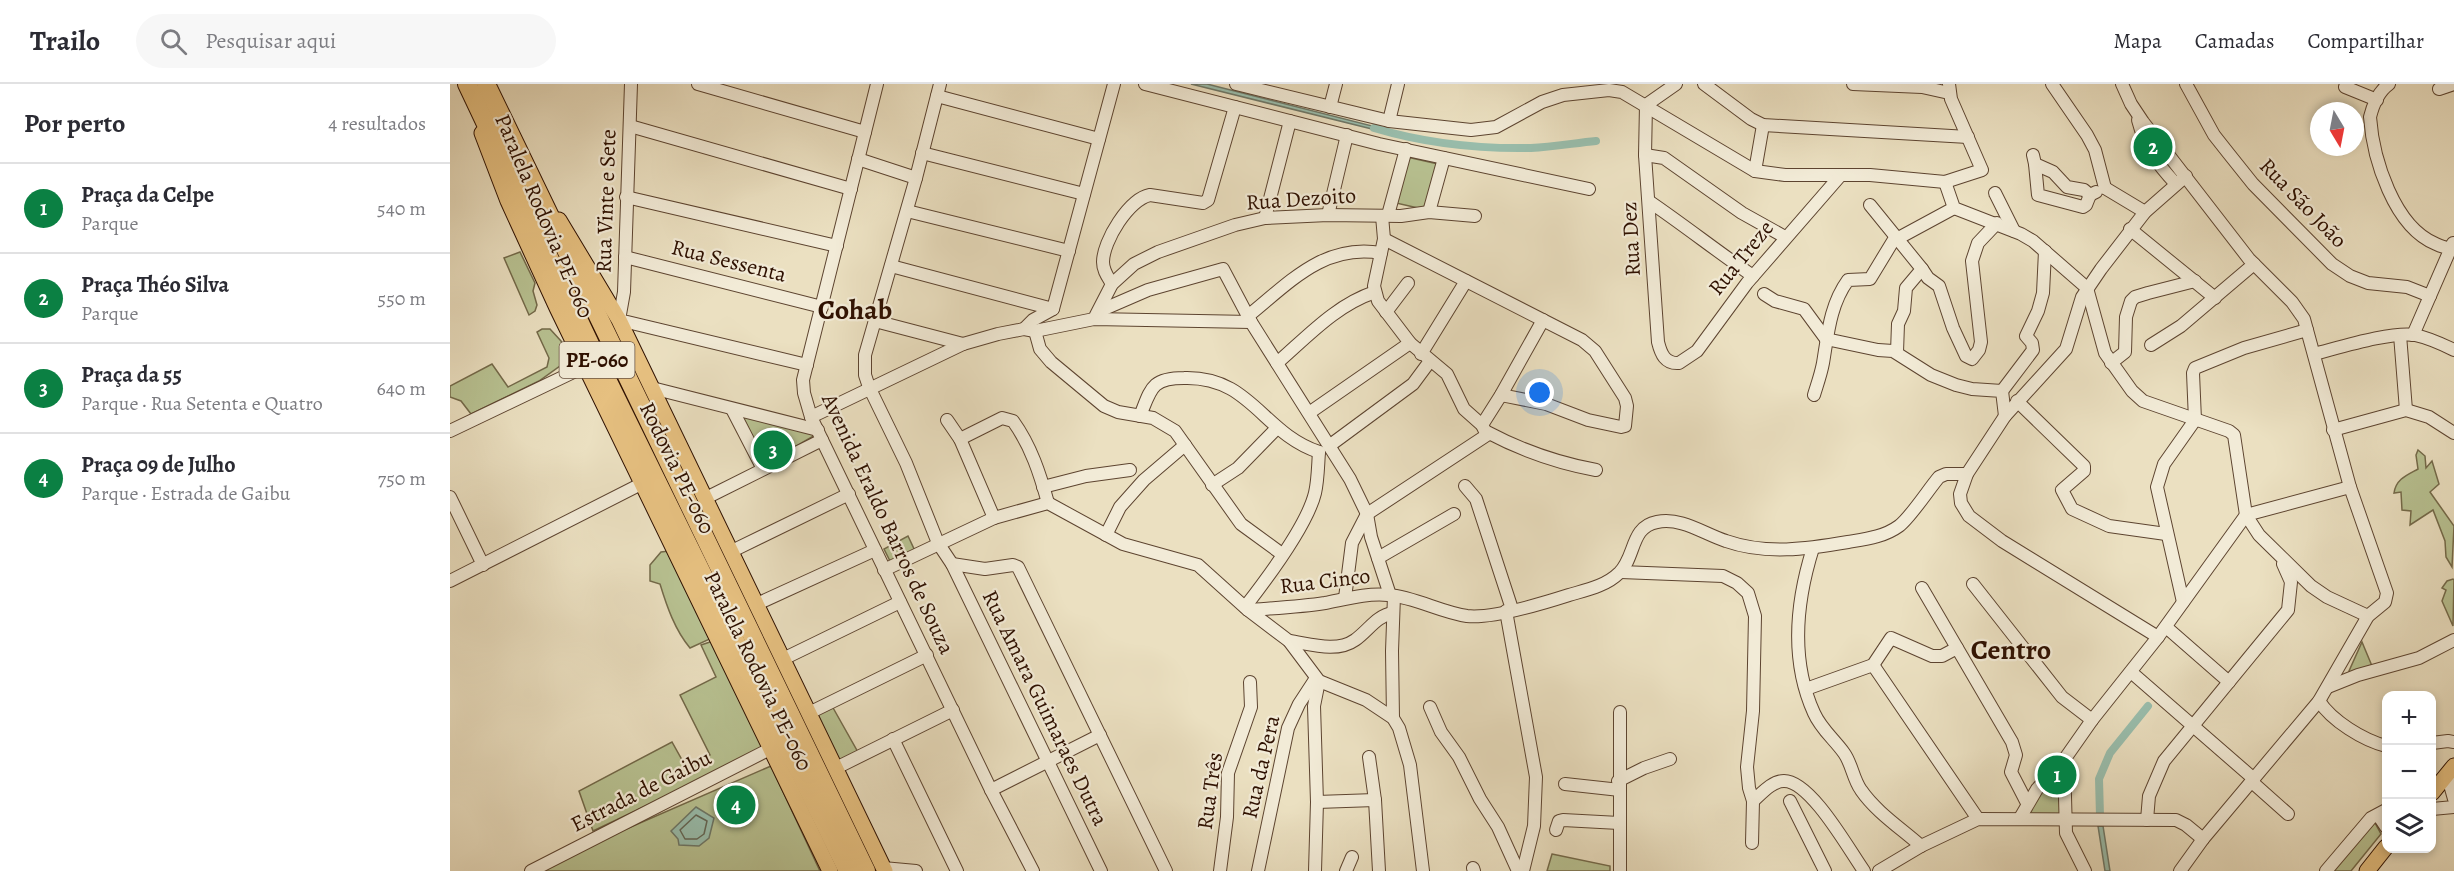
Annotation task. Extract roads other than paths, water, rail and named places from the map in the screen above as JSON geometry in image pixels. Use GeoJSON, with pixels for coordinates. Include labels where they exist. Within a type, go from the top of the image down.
{"type":"FeatureCollection","features":[{"type":"Feature","properties":{"kind":"highway","name":"Rodovia PE-060"},"geometry":{"type":"LineString","coordinates":[[475,88],[535,185],[616,357],[792,717],[848,871]]}},
{"type":"Feature","properties":{"kind":"highway","name":"Rodovia PE-060"},"geometry":{"type":"LineString","coordinates":[[475,88],[593,350],[792,717],[878,870]]}},
{"type":"Feature","properties":{"kind":"main road","name":"Paralela Rodovia PE-060"},"geometry":{"type":"LineString","coordinates":[[475,88],[482,134],[508,201],[830,871]]}},
{"type":"Feature","properties":{"kind":"main road","name":"Paralela Rodovia PE-060"},"geometry":{"type":"LineString","coordinates":[[535,185],[572,240],[619,320],[783,659],[792,717],[836,768],[878,870]]}},
{"type":"Feature","properties":{"kind":"main road"},"geometry":{"type":"LineString","coordinates":[[770,749],[772,731],[792,717]]}},
{"type":"Feature","properties":{"kind":"main road"},"geometry":{"type":"LineString","coordinates":[[2436,788],[2451,770]]}},
{"type":"Feature","properties":{"kind":"main road"},"geometry":{"type":"LineString","coordinates":[[2367,871],[2382,852]]}},
{"type":"Feature","properties":{"kind":"street","name":"Rua Vinte e Sete"},"geometry":{"type":"LineString","coordinates":[[619,320],[624,292],[631,84]]}},
{"type":"Feature","properties":{"kind":"street"},"geometry":{"type":"LineString","coordinates":[[699,84],[865,132]]}},
{"type":"Feature","properties":{"kind":"street","name":"Avenida Eraldo Barros de Souza"},"geometry":{"type":"LineString","coordinates":[[877,84],[803,386],[811,417],[1029,868]]}},
{"type":"Feature","properties":{"kind":"street"},"geometry":{"type":"LineString","coordinates":[[1029,330],[1033,320],[1053,309],[1114,84]]}},
{"type":"Feature","properties":{"kind":"street"},"geometry":{"type":"LineString","coordinates":[[1145,84],[1379,144],[1589,189]]}},
{"type":"Feature","properties":{"kind":"street"},"geometry":{"type":"LineString","coordinates":[[1236,84],[1274,88],[1330,107],[1389,121],[1485,129],[1509,122],[1542,102],[1563,95],[1608,90],[1630,95],[1755,171],[1785,175],[1870,175],[1945,182],[1982,170],[1949,88],[1853,84]]}},
{"type":"Feature","properties":{"kind":"street"},"geometry":{"type":"LineString","coordinates":[[1330,107],[1336,84]]}},
{"type":"Feature","properties":{"kind":"street"},"geometry":{"type":"LineString","coordinates":[[1389,121],[1398,84]]}},
{"type":"Feature","properties":{"kind":"street"},"geometry":{"type":"LineString","coordinates":[[1646,105],[1676,84]]}},
{"type":"Feature","properties":{"kind":"street"},"geometry":{"type":"LineString","coordinates":[[1704,84],[1763,125],[1968,137]]}},
{"type":"Feature","properties":{"kind":"street"},"geometry":{"type":"LineString","coordinates":[[2052,84],[2095,150],[2105,188],[2145,212]]}},
{"type":"Feature","properties":{"kind":"street"},"geometry":{"type":"LineString","coordinates":[[2122,84],[2136,113],[2142,136],[2155,161],[2181,180],[2254,264],[2298,309],[2307,330],[2350,487],[2387,597],[2385,602],[2368,616],[2319,701],[2203,839],[2180,871]]}},
{"type":"Feature","properties":{"kind":"street","name":"Rua São João"},"geometry":{"type":"LineString","coordinates":[[2186,84],[2214,135],[2253,184],[2332,264],[2350,276],[2368,283],[2407,287],[2430,296]]}},
{"type":"Feature","properties":{"kind":"street"},"geometry":{"type":"LineString","coordinates":[[2390,84],[2383,89],[2372,107],[2371,126],[2383,177],[2402,215],[2425,239],[2453,246],[2413,335]]}},
{"type":"Feature","properties":{"kind":"street"},"geometry":{"type":"LineString","coordinates":[[2439,89],[2454,84]]}},
{"type":"Feature","properties":{"kind":"street"},"geometry":{"type":"LineString","coordinates":[[2345,87],[2377,100]]}},
{"type":"Feature","properties":{"kind":"street"},"geometry":{"type":"LineString","coordinates":[[1099,139],[938,90],[907,211],[865,355],[865,375],[906,463],[939,543],[952,564],[985,569],[1012,565],[1018,567],[1166,871]]}},
{"type":"Feature","properties":{"kind":"street","name":"Rua Dez"},"geometry":{"type":"LineString","coordinates":[[1646,105],[1645,155],[1658,342],[1663,357],[1674,363]]}},
{"type":"Feature","properties":{"kind":"street"},"geometry":{"type":"LineString","coordinates":[[1112,284],[1104,270],[1105,252],[1122,217],[1142,197],[1150,195],[1203,203],[1208,200],[1235,107]]}},
{"type":"Feature","properties":{"kind":"street"},"geometry":{"type":"LineString","coordinates":[[1265,218],[1290,122]]}},
{"type":"Feature","properties":{"kind":"street"},"geometry":{"type":"LineString","coordinates":[[1755,171],[1763,125]]}},
{"type":"Feature","properties":{"kind":"street"},"geometry":{"type":"LineString","coordinates":[[630,126],[851,189]]}},
{"type":"Feature","properties":{"kind":"street"},"geometry":{"type":"LineString","coordinates":[[1328,215],[1347,135]]}},
{"type":"Feature","properties":{"kind":"street"},"geometry":{"type":"LineString","coordinates":[[1406,149],[1385,216],[1382,253],[1374,286],[1386,312],[1410,343],[1447,374],[1464,409],[1485,431],[1514,447],[1574,466],[1596,470]]}},
{"type":"Feature","properties":{"kind":"street"},"geometry":{"type":"LineString","coordinates":[[922,153],[1084,194]]}},
{"type":"Feature","properties":{"kind":"street"},"geometry":{"type":"LineString","coordinates":[[1645,155],[1664,158],[1743,213],[1785,237]]}},
{"type":"Feature","properties":{"kind":"street"},"geometry":{"type":"LineString","coordinates":[[1429,212],[1444,158]]}},
{"type":"Feature","properties":{"kind":"street"},"geometry":{"type":"LineString","coordinates":[[858,159],[916,178]]}},
{"type":"Feature","properties":{"kind":"street"},"geometry":{"type":"LineString","coordinates":[[2090,195],[2084,190],[2067,187],[2053,172],[2034,160],[2038,195],[2083,207],[2090,195],[2105,188]]}},
{"type":"Feature","properties":{"kind":"street","name":"Rua Treze"},"geometry":{"type":"LineString","coordinates":[[1674,363],[1687,359],[1697,351],[1753,276],[1840,176]]}},
{"type":"Feature","properties":{"kind":"street"},"geometry":{"type":"LineString","coordinates":[[2181,180],[2145,212],[2130,229],[2087,288],[2066,349],[2005,416],[1967,474],[1960,494],[1961,503],[1969,516],[2002,541],[2050,572],[2162,632],[2229,682]]}},
{"type":"Feature","properties":{"kind":"street"},"geometry":{"type":"LineString","coordinates":[[1945,182],[1954,208]]}},
{"type":"Feature","properties":{"kind":"street"},"geometry":{"type":"LineString","coordinates":[[1995,193],[2014,231]]}},
{"type":"Feature","properties":{"kind":"street"},"geometry":{"type":"LineString","coordinates":[[626,197],[837,246]]}},
{"type":"Feature","properties":{"kind":"street"},"geometry":{"type":"LineString","coordinates":[[1650,202],[1753,276]]}},
{"type":"Feature","properties":{"kind":"street"},"geometry":{"type":"LineString","coordinates":[[1870,205],[1928,278],[1939,286],[1953,328],[1966,356],[1972,359],[1979,350],[1981,342],[1972,261],[1978,243],[1997,223]]}},
{"type":"Feature","properties":{"kind":"street"},"geometry":{"type":"LineString","coordinates":[[1814,395],[1837,298],[1848,280],[1866,280],[1873,276],[1889,245],[1954,208],[1997,223],[2045,251],[2087,288],[2100,338],[2111,363],[2132,391],[2143,401],[2229,431],[2234,435],[2246,515],[2259,535],[2279,557],[2319,591],[2368,616]]}},
{"type":"Feature","properties":{"kind":"street"},"geometry":{"type":"LineString","coordinates":[[907,211],[1069,251]]}},
{"type":"Feature","properties":{"kind":"street","name":"Rua Dezoito"},"geometry":{"type":"LineString","coordinates":[[1094,319],[1112,284],[1134,264],[1209,232],[1265,218],[1328,215],[1385,216],[1429,212],[1475,216]]}},
{"type":"Feature","properties":{"kind":"street"},"geometry":{"type":"LineString","coordinates":[[2130,229],[2215,298]]}},
{"type":"Feature","properties":{"kind":"street"},"geometry":{"type":"LineString","coordinates":[[1384,239],[1582,340],[1595,351],[1625,398],[1628,406],[1625,426],[1588,420],[1546,404],[1501,395]]}},
{"type":"Feature","properties":{"kind":"street"},"geometry":{"type":"LineString","coordinates":[[811,417],[869,387],[963,344],[1094,319],[1250,319],[1312,264],[1329,256],[1366,250],[1382,253]]}},
{"type":"Feature","properties":{"kind":"street"},"geometry":{"type":"LineString","coordinates":[[2005,416],[2002,391],[2032,350],[2032,343],[2026,336],[2038,311],[2043,293],[2045,251]]}},
{"type":"Feature","properties":{"kind":"street","name":"Rua Sessenta"},"geometry":{"type":"LineString","coordinates":[[625,257],[822,307]]}},
{"type":"Feature","properties":{"kind":"street"},"geometry":{"type":"LineString","coordinates":[[2151,345],[2181,326],[2254,264]]}},
{"type":"Feature","properties":{"kind":"street"},"geometry":{"type":"LineString","coordinates":[[891,266],[1053,309]]}},
{"type":"Feature","properties":{"kind":"street"},"geometry":{"type":"LineString","coordinates":[[1104,309],[1148,290],[1223,269],[1250,319],[1309,413],[1325,447],[1348,477],[1366,514],[1378,558],[1392,596],[1393,718]]}},
{"type":"Feature","properties":{"kind":"street"},"geometry":{"type":"LineString","coordinates":[[1897,352],[1898,324],[1904,310],[1906,288],[1922,269]]}},
{"type":"Feature","properties":{"kind":"street"},"geometry":{"type":"LineString","coordinates":[[1246,608],[1266,581],[1310,507],[1325,447],[1413,384],[1466,281]]}},
{"type":"Feature","properties":{"kind":"street"},"geometry":{"type":"LineString","coordinates":[[2111,363],[2125,352],[2126,317],[2131,301],[2135,297],[2195,281]]}},
{"type":"Feature","properties":{"kind":"street"},"geometry":{"type":"LineString","coordinates":[[1386,312],[1408,283]]}},
{"type":"Feature","properties":{"kind":"street"},"geometry":{"type":"LineString","coordinates":[[1277,363],[1340,308],[1355,299],[1375,292]]}},
{"type":"Feature","properties":{"kind":"street"},"geometry":{"type":"LineString","coordinates":[[1764,294],[1775,301],[1804,309],[1826,339],[1897,352],[1939,379],[1972,390],[2002,391]]}},
{"type":"Feature","properties":{"kind":"street"},"geometry":{"type":"LineString","coordinates":[[619,320],[807,365]]}},
{"type":"Feature","properties":{"kind":"street"},"geometry":{"type":"LineString","coordinates":[[1345,598],[1352,543],[1366,514],[1485,431],[1501,395],[1543,320]]}},
{"type":"Feature","properties":{"kind":"street"},"geometry":{"type":"LineString","coordinates":[[875,321],[963,344]]}},
{"type":"Feature","properties":{"kind":"street"},"geometry":{"type":"LineString","coordinates":[[1029,330],[1051,362],[1104,406],[1118,412],[1153,418],[1167,425],[1185,445],[1216,490],[1249,531],[1282,554]]}},
{"type":"Feature","properties":{"kind":"street"},"geometry":{"type":"LineString","coordinates":[[2182,602],[2157,497],[2158,478],[2164,464],[2195,420],[2193,374],[2195,368],[2253,345],[2307,330]]}},
{"type":"Feature","properties":{"kind":"street"},"geometry":{"type":"LineString","coordinates":[[2314,354],[2400,335],[2413,335],[2454,350]]}},
{"type":"Feature","properties":{"kind":"street"},"geometry":{"type":"LineString","coordinates":[[2400,335],[2406,410]]}},
{"type":"Feature","properties":{"kind":"street"},"geometry":{"type":"LineString","coordinates":[[1309,413],[1410,343]]}},
{"type":"Feature","properties":{"kind":"street"},"geometry":{"type":"LineString","coordinates":[[450,431],[586,366]]}},
{"type":"Feature","properties":{"kind":"street"},"geometry":{"type":"LineString","coordinates":[[1140,416],[1150,389],[1159,381],[1171,378],[1201,377],[1219,381],[1236,390],[1295,442],[1325,447]]}},
{"type":"Feature","properties":{"kind":"street"},"geometry":{"type":"LineString","coordinates":[[652,388],[820,435]]}},
{"type":"Feature","properties":{"kind":"street"},"geometry":{"type":"LineString","coordinates":[[2017,401],[2084,466],[2084,471],[2062,490],[2072,509],[2109,526],[2166,534]]}},
{"type":"Feature","properties":{"kind":"street"},"geometry":{"type":"LineString","coordinates":[[732,409],[763,469]]}},
{"type":"Feature","properties":{"kind":"street"},"geometry":{"type":"LineString","coordinates":[[2333,430],[2406,410],[2429,417],[2454,433]]}},
{"type":"Feature","properties":{"kind":"street"},"geometry":{"type":"LineString","coordinates":[[960,439],[1002,418],[1014,421],[1025,436],[1048,503]]}},
{"type":"Feature","properties":{"kind":"street"},"geometry":{"type":"LineString","coordinates":[[946,420],[960,439],[994,518]]}},
{"type":"Feature","properties":{"kind":"street"},"geometry":{"type":"LineString","coordinates":[[1216,490],[1277,428]]}},
{"type":"Feature","properties":{"kind":"street"},"geometry":{"type":"LineString","coordinates":[[706,498],[763,469],[820,435]]}},
{"type":"Feature","properties":{"kind":"street"},"geometry":{"type":"LineString","coordinates":[[1106,535],[1126,500],[1144,480],[1185,445]]}},
{"type":"Feature","properties":{"kind":"street"},"geometry":{"type":"LineString","coordinates":[[1044,487],[1086,476],[1130,471]]}},
{"type":"Feature","properties":{"kind":"street"},"geometry":{"type":"LineString","coordinates":[[1621,572],[1630,558],[1640,531],[1647,525],[1658,522],[1681,523],[1708,536],[1739,546],[1779,550],[1813,548],[1883,535],[1906,521],[1939,477],[1946,474],[1967,474]]}},
{"type":"Feature","properties":{"kind":"street"},"geometry":{"type":"LineString","coordinates":[[450,580],[643,483]]}},
{"type":"Feature","properties":{"kind":"street"},"geometry":{"type":"LineString","coordinates":[[1465,486],[1476,499],[1509,610],[1536,777],[1534,826],[1523,871]]}},
{"type":"Feature","properties":{"kind":"street"},"geometry":{"type":"LineString","coordinates":[[2020,818],[2027,803],[2047,776],[2064,760],[2092,720],[2162,632],[2246,515],[2350,487]]}},
{"type":"Feature","properties":{"kind":"street"},"geometry":{"type":"LineString","coordinates":[[732,551],[849,494]]}},
{"type":"Feature","properties":{"kind":"street"},"geometry":{"type":"LineString","coordinates":[[450,497],[483,565]]}},
{"type":"Feature","properties":{"kind":"street"},"geometry":{"type":"LineString","coordinates":[[884,570],[994,518],[1048,503],[1123,544],[1198,565],[1246,608],[1289,641],[1317,680],[1366,700],[1393,718],[1399,728],[1410,765],[1423,871]]}},
{"type":"Feature","properties":{"kind":"street"},"geometry":{"type":"LineString","coordinates":[[1378,558],[1454,514]]}},
{"type":"Feature","properties":{"kind":"street"},"geometry":{"type":"LineString","coordinates":[[1813,548],[1803,580],[1798,634],[1800,664],[1814,714],[1824,731],[1845,754],[1861,790],[1921,846]]}},
{"type":"Feature","properties":{"kind":"street"},"geometry":{"type":"LineString","coordinates":[[757,604],[875,550]]}},
{"type":"Feature","properties":{"kind":"street"},"geometry":{"type":"LineString","coordinates":[[2147,820],[2149,796],[2158,771],[2192,724],[2288,609],[2290,577],[2279,557]]}},
{"type":"Feature","properties":{"kind":"street","name":"Rua Amara Guimaraes Dutra"},"geometry":{"type":"LineString","coordinates":[[952,564],[1101,871]]}},
{"type":"Feature","properties":{"kind":"street"},"geometry":{"type":"LineString","coordinates":[[1621,572],[1723,576],[1737,583],[1748,593],[1755,616],[1753,711],[1747,767],[1753,801],[1752,843]]}},
{"type":"Feature","properties":{"kind":"street","name":"Rua Cinco"},"geometry":{"type":"LineString","coordinates":[[1246,608],[1302,606],[1368,595],[1392,596],[1467,616],[1509,610],[1596,587],[1621,572]]}},
{"type":"Feature","properties":{"kind":"street"},"geometry":{"type":"LineString","coordinates":[[1973,584],[2062,697],[2092,720]]}},
{"type":"Feature","properties":{"kind":"street"},"geometry":{"type":"LineString","coordinates":[[1922,588],[2012,742],[2016,755],[2012,772],[2027,803]]}},
{"type":"Feature","properties":{"kind":"street"},"geometry":{"type":"LineString","coordinates":[[783,659],[900,602]]}},
{"type":"Feature","properties":{"kind":"street"},"geometry":{"type":"LineString","coordinates":[[1289,641],[1328,647],[1347,644],[1354,641],[1377,618],[1393,613]]}},
{"type":"Feature","properties":{"kind":"street"},"geometry":{"type":"LineString","coordinates":[[1806,689],[1874,665],[1891,638],[1932,656],[1942,656],[1957,648]]}},
{"type":"Feature","properties":{"kind":"street"},"geometry":{"type":"LineString","coordinates":[[2328,687],[2358,675],[2419,658],[2453,640]]}},
{"type":"Feature","properties":{"kind":"street"},"geometry":{"type":"LineString","coordinates":[[792,717],[927,655]]}},
{"type":"Feature","properties":{"kind":"street"},"geometry":{"type":"LineString","coordinates":[[1874,665],[1978,819]]}},
{"type":"Feature","properties":{"kind":"street"},"geometry":{"type":"LineString","coordinates":[[2131,672],[2192,724],[2288,814]]}},
{"type":"Feature","properties":{"kind":"street"},"geometry":{"type":"LineString","coordinates":[[1315,871],[1317,802],[1314,706],[1317,680]]}},
{"type":"Feature","properties":{"kind":"street","name":"Rua da Pera"},"geometry":{"type":"LineString","coordinates":[[1258,871],[1288,728],[1299,704],[1317,680]]}},
{"type":"Feature","properties":{"kind":"street","name":"Rua Três"},"geometry":{"type":"LineString","coordinates":[[1220,871],[1227,817],[1228,773],[1251,707],[1250,682]]}},
{"type":"Feature","properties":{"kind":"street"},"geometry":{"type":"LineString","coordinates":[[2319,701],[2325,709],[2347,726],[2384,745]]}},
{"type":"Feature","properties":{"kind":"street"},"geometry":{"type":"LineString","coordinates":[[1430,706],[1441,732],[1459,757],[1504,839],[1518,871]]}},
{"type":"Feature","properties":{"kind":"street"},"geometry":{"type":"LineString","coordinates":[[836,768],[953,710]]}},
{"type":"Feature","properties":{"kind":"street"},"geometry":{"type":"LineString","coordinates":[[1620,712],[1620,871]]}},
{"type":"Feature","properties":{"kind":"street"},"geometry":{"type":"LineString","coordinates":[[991,790],[1100,735]]}},
{"type":"Feature","properties":{"kind":"street"},"geometry":{"type":"LineString","coordinates":[[893,739],[957,871]]}},
{"type":"Feature","properties":{"kind":"street"},"geometry":{"type":"LineString","coordinates":[[2436,742],[2454,742]]}},
{"type":"Feature","properties":{"kind":"street","name":"Estrada de Gaibu"},"geometry":{"type":"LineString","coordinates":[[531,871],[770,749]]}},
{"type":"Feature","properties":{"kind":"street"},"geometry":{"type":"LineString","coordinates":[[1369,757],[1375,800],[1379,871]]}},
{"type":"Feature","properties":{"kind":"street"},"geometry":{"type":"LineString","coordinates":[[1564,784],[1619,785],[1644,768],[1670,759]]}},
{"type":"Feature","properties":{"kind":"street"},"geometry":{"type":"LineString","coordinates":[[2064,760],[2068,839],[2085,871]]}},
{"type":"Feature","properties":{"kind":"street"},"geometry":{"type":"LineString","coordinates":[[2451,770],[2454,799]]}},
{"type":"Feature","properties":{"kind":"street"},"geometry":{"type":"LineString","coordinates":[[1753,801],[1778,782],[1785,781],[1800,786],[1820,807],[1864,871]]}},
{"type":"Feature","properties":{"kind":"street"},"geometry":{"type":"LineString","coordinates":[[1317,802],[1375,800]]}},
{"type":"Feature","properties":{"kind":"street"},"geometry":{"type":"LineString","coordinates":[[1790,801],[1825,871]]}},
{"type":"Feature","properties":{"kind":"street"},"geometry":{"type":"LineString","coordinates":[[2436,809],[2454,807]]}},
{"type":"Feature","properties":{"kind":"street"},"geometry":{"type":"LineString","coordinates":[[2326,871],[2371,818],[2382,812]]}},
{"type":"Feature","properties":{"kind":"street"},"geometry":{"type":"LineString","coordinates":[[1879,871],[1921,846],[1978,819],[2181,822],[2203,839]]}},
{"type":"Feature","properties":{"kind":"street"},"geometry":{"type":"LineString","coordinates":[[1556,830],[1559,821],[1563,820],[1619,823]]}},
{"type":"Feature","properties":{"kind":"street"},"geometry":{"type":"LineString","coordinates":[[1346,871],[1352,857]]}},
{"type":"Feature","properties":{"kind":"street"},"geometry":{"type":"LineString","coordinates":[[878,870],[916,871]]}},
{"type":"Feature","properties":{"kind":"water"},"geometry":{"type":"Polygon","coordinates":[[[1191,84],[1207,84],[1384,129],[1384,132],[1191,84]]]}},
{"type":"Feature","properties":{"kind":"water"},"geometry":{"type":"Polygon","coordinates":[[[696,807],[714,818],[709,838],[699,846],[679,845],[678,839],[671,831],[696,807]]]}},
{"type":"Feature","properties":{"kind":"water"},"geometry":{"type":"Polygon","coordinates":[[[2098,826],[2103,826],[2110,871],[2105,871],[2098,826]]]}},
{"type":"Feature","properties":{"kind":"waterway"},"geometry":{"type":"LineString","coordinates":[[1374,128],[1432,141],[1492,147],[1539,147],[1596,141]]}},
{"type":"Feature","properties":{"kind":"waterway"},"geometry":{"type":"LineString","coordinates":[[2100,816],[2099,779],[2110,753],[2148,706]]}},
{"type":"Feature","properties":{"kind":"place","name":"Praça Théo Silva"},"geometry":{"type":"Point","coordinates":[2153,147]}},
{"type":"Feature","properties":{"kind":"place","name":"Praça da 55"},"geometry":{"type":"Point","coordinates":[773,450]}},
{"type":"Feature","properties":{"kind":"place","name":"Praça da Celpe"},"geometry":{"type":"Point","coordinates":[2057,775]}},
{"type":"Feature","properties":{"kind":"place","name":"Praça 09 de Julho"},"geometry":{"type":"Point","coordinates":[736,805]}},
{"type":"Feature","properties":{"kind":"district","name":"Cohab"},"geometry":{"type":"Point","coordinates":[855,310]}},
{"type":"Feature","properties":{"kind":"district","name":"Centro"},"geometry":{"type":"Point","coordinates":[2011,650]}}]}
